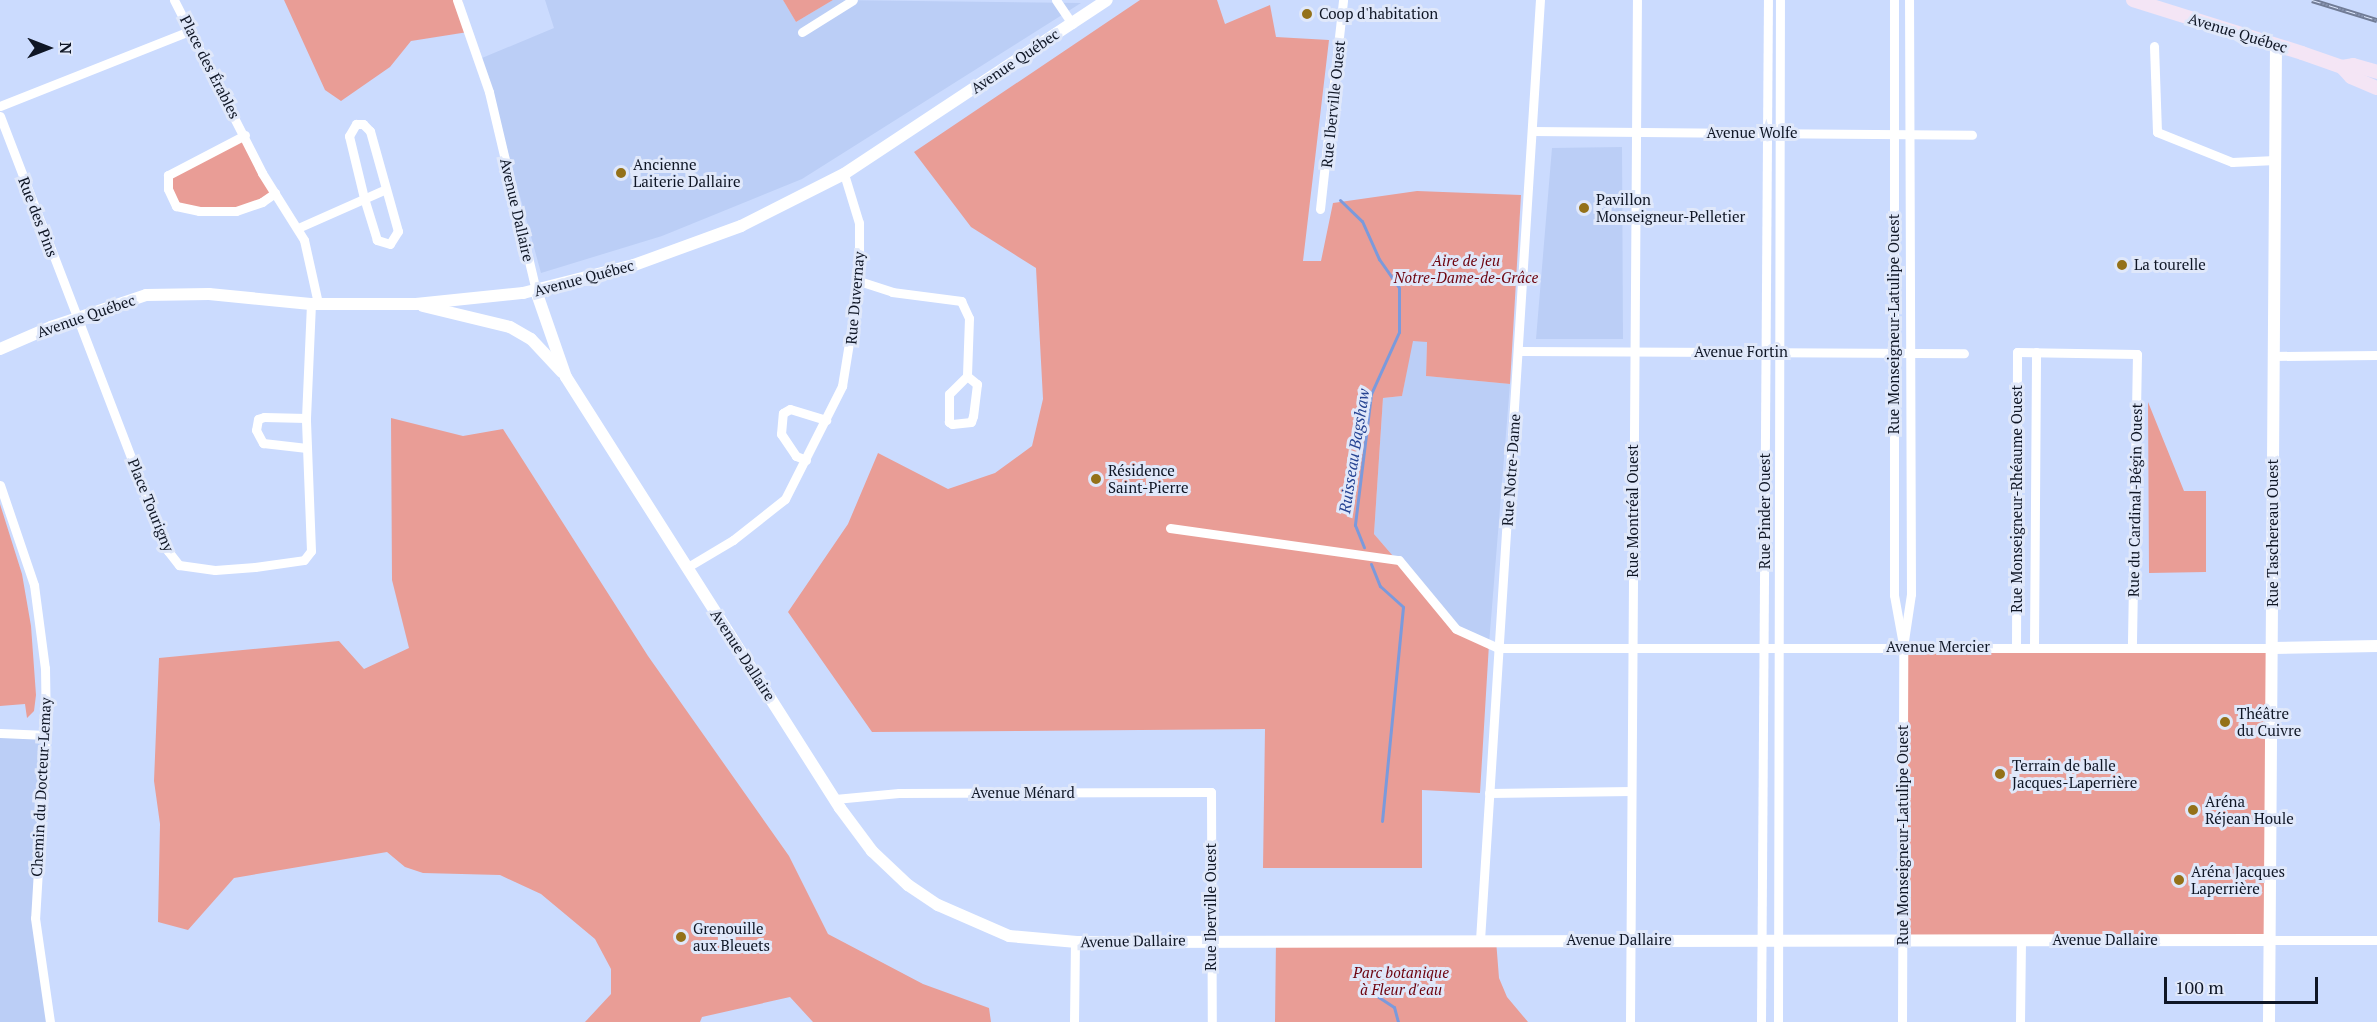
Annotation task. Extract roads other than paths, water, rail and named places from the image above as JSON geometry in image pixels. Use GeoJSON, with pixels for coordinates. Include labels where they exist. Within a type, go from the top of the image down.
{"type":"FeatureCollection","features":[{"type":"Feature","properties":{"kind":"main road","name":"Avenue Québec"},"geometry":{"type":"LineString","coordinates":[[2133,0],[2342,67],[2353,65],[2377,72]]}},
{"type":"Feature","properties":{"kind":"main road","name":"Avenue Québec"},"geometry":{"type":"LineString","coordinates":[[2342,67],[2351,77],[2377,88]]}},
{"type":"Feature","properties":{"kind":"street","name":"Place des Érables"},"geometry":{"type":"LineString","coordinates":[[174,0],[192,30],[275,193],[298,228],[308,251],[314,304]]}},
{"type":"Feature","properties":{"kind":"street","name":"Avenue Dallaire"},"geometry":{"type":"LineString","coordinates":[[457,0],[489,93],[536,291],[567,377],[686,568],[835,799],[872,851],[908,885],[938,905],[1009,936],[1075,942],[2377,940]]}},
{"type":"Feature","properties":{"kind":"street"},"geometry":{"type":"LineString","coordinates":[[802,32],[853,0]]}},
{"type":"Feature","properties":{"kind":"street"},"geometry":{"type":"LineString","coordinates":[[1056,0],[1072,24]]}},
{"type":"Feature","properties":{"kind":"street","name":"Avenue Québec"},"geometry":{"type":"LineString","coordinates":[[0,349],[77,318],[146,296],[209,294],[314,304],[416,304],[536,291],[680,249],[792,203],[844,174],[1107,0]]}},
{"type":"Feature","properties":{"kind":"street","name":"Rue Iberville Ouest"},"geometry":{"type":"LineString","coordinates":[[1320,208],[1343,0]]}},
{"type":"Feature","properties":{"kind":"street","name":"Rue Notre-Dame"},"geometry":{"type":"LineString","coordinates":[[1480,940],[1540,0]]}},
{"type":"Feature","properties":{"kind":"street","name":"Rue Montréal Ouest"},"geometry":{"type":"LineString","coordinates":[[1630,1022],[1637,0]]}},
{"type":"Feature","properties":{"kind":"street","name":"Rue Pinder Ouest"},"geometry":{"type":"LineString","coordinates":[[1761,1022],[1768,0]]}},
{"type":"Feature","properties":{"kind":"street","name":"Rue Pinder Ouest"},"geometry":{"type":"LineString","coordinates":[[1779,1022],[1780,0]]}},
{"type":"Feature","properties":{"kind":"street","name":"Rue Monseigneur-Latulipe Ouest"},"geometry":{"type":"LineString","coordinates":[[1894,0],[1894,595],[1903,647]]}},
{"type":"Feature","properties":{"kind":"street","name":"Rue Monseigneur-Latulipe Ouest"},"geometry":{"type":"LineString","coordinates":[[1902,1022],[1903,647],[1911,594],[1909,0]]}},
{"type":"Feature","properties":{"kind":"street"},"geometry":{"type":"LineString","coordinates":[[0,106],[192,30]]}},
{"type":"Feature","properties":{"kind":"street","name":"Rue Taschereau Ouest"},"geometry":{"type":"LineString","coordinates":[[2269,1022],[2276,45]]}},
{"type":"Feature","properties":{"kind":"street"},"geometry":{"type":"LineString","coordinates":[[2154,46],[2157,132],[2232,162],[2275,160]]}},
{"type":"Feature","properties":{"kind":"street","name":"Rue des Pins"},"geometry":{"type":"LineString","coordinates":[[0,116],[77,318]]}},
{"type":"Feature","properties":{"kind":"street"},"geometry":{"type":"LineString","coordinates":[[356,124],[363,124],[370,131],[386,189],[398,231],[390,244],[377,240],[364,198],[349,136],[356,124]]}},
{"type":"Feature","properties":{"kind":"street","name":"Avenue Wolfe"},"geometry":{"type":"LineString","coordinates":[[1532,131],[1972,135]]}},
{"type":"Feature","properties":{"kind":"street","name":"Place des Érables"},"geometry":{"type":"LineString","coordinates":[[245,135],[168,175],[168,189],[176,206],[199,211],[236,211],[262,202],[275,193]]}},
{"type":"Feature","properties":{"kind":"street","name":"Rue Duvernay"},"geometry":{"type":"LineString","coordinates":[[686,568],[772,511],[786,499],[826,420],[847,367],[860,281],[859,223],[844,174]]}},
{"type":"Feature","properties":{"kind":"street"},"geometry":{"type":"LineString","coordinates":[[298,228],[386,189]]}},
{"type":"Feature","properties":{"kind":"street"},"geometry":{"type":"LineString","coordinates":[[860,281],[892,292],[961,301],[969,318],[967,376],[949,394],[949,422],[952,424],[971,422],[973,416],[977,384],[967,376]]}},
{"type":"Feature","properties":{"kind":"street","name":"Place Tourigny"},"geometry":{"type":"LineString","coordinates":[[77,318],[156,523],[179,565],[215,570],[304,560],[311,551],[306,418],[314,304]]}},
{"type":"Feature","properties":{"kind":"street"},"geometry":{"type":"LineString","coordinates":[[416,304],[510,327],[531,339],[567,377]]}},
{"type":"Feature","properties":{"kind":"street","name":"Avenue Fortin"},"geometry":{"type":"LineString","coordinates":[[1518,351],[1964,353]]}},
{"type":"Feature","properties":{"kind":"street","name":"Rue Monseigneur-Rhéaume Ouest"},"geometry":{"type":"LineString","coordinates":[[2016,647],[2017,352],[2036,352],[2034,647]]}},
{"type":"Feature","properties":{"kind":"street","name":"Rue du Cardinal-Bégin Ouest"},"geometry":{"type":"LineString","coordinates":[[2036,352],[2137,354],[2132,646]]}},
{"type":"Feature","properties":{"kind":"street"},"geometry":{"type":"LineString","coordinates":[[2274,356],[2377,355]]}},
{"type":"Feature","properties":{"kind":"street"},"geometry":{"type":"LineString","coordinates":[[806,460],[791,450],[780,434],[783,413],[790,409],[826,420]]}},
{"type":"Feature","properties":{"kind":"street"},"geometry":{"type":"LineString","coordinates":[[306,418],[264,417],[258,419],[256,430],[262,444],[307,448]]}},
{"type":"Feature","properties":{"kind":"street","name":"Chemin du Docteur-Lemay"},"geometry":{"type":"LineString","coordinates":[[0,485],[34,585],[45,668],[46,735],[35,918],[50,1022]]}},
{"type":"Feature","properties":{"kind":"street"},"geometry":{"type":"LineString","coordinates":[[1170,528],[1399,560],[1456,629],[1498,648]]}},
{"type":"Feature","properties":{"kind":"street","name":"Avenue Mercier"},"geometry":{"type":"LineString","coordinates":[[1498,648],[2377,646]]}},
{"type":"Feature","properties":{"kind":"street"},"geometry":{"type":"LineString","coordinates":[[0,733],[46,735]]}},
{"type":"Feature","properties":{"kind":"street"},"geometry":{"type":"LineString","coordinates":[[1489,794],[1631,791]]}},
{"type":"Feature","properties":{"kind":"street","name":"Rue Iberville Ouest"},"geometry":{"type":"LineString","coordinates":[[1212,792],[1212,1022]]}},
{"type":"Feature","properties":{"kind":"street","name":"Avenue Ménard"},"geometry":{"type":"LineString","coordinates":[[835,799],[899,793],[1212,792]]}},
{"type":"Feature","properties":{"kind":"street"},"geometry":{"type":"LineString","coordinates":[[2020,1022],[2021,940]]}},
{"type":"Feature","properties":{"kind":"street"},"geometry":{"type":"LineString","coordinates":[[1074,1022],[1075,942]]}},
{"type":"Feature","properties":{"kind":"waterway","name":"Ruisseau Bagshaw"},"geometry":{"type":"LineString","coordinates":[[1340,200],[1362,221],[1379,259],[1399,288],[1399,332],[1371,394],[1355,525],[1364,547]]}},
{"type":"Feature","properties":{"kind":"waterway","name":"Ruisseau Bagshaw"},"geometry":{"type":"LineString","coordinates":[[1371,564],[1380,586],[1403,607],[1382,821]]}},
{"type":"Feature","properties":{"kind":"waterway","name":"Ruisseau Bagshaw"},"geometry":{"type":"LineString","coordinates":[[1377,996],[1394,1007],[1398,1022]]}},
{"type":"Feature","properties":{"kind":"railway"},"geometry":{"type":"LineString","coordinates":[[2312,0],[2377,20]]}},
{"type":"Feature","properties":{"kind":"place","name":"Coop d'habitation"},"geometry":{"type":"Point","coordinates":[1307,14]}},
{"type":"Feature","properties":{"kind":"place","name":"Ancienne Laiterie Dallaire"},"geometry":{"type":"Point","coordinates":[621,173]}},
{"type":"Feature","properties":{"kind":"place","name":"Pavillon Monseigneur-Pelletier"},"geometry":{"type":"Point","coordinates":[1584,208]}},
{"type":"Feature","properties":{"kind":"place","name":"La tourelle"},"geometry":{"type":"Point","coordinates":[2122,265]}},
{"type":"Feature","properties":{"kind":"place","name":"Résidence Saint-Pierre"},"geometry":{"type":"Point","coordinates":[1096,479]}},
{"type":"Feature","properties":{"kind":"place","name":"Théâtre du Cuivre"},"geometry":{"type":"Point","coordinates":[2225,722]}},
{"type":"Feature","properties":{"kind":"place","name":"Terrain de balle Jacques-Laperrière"},"geometry":{"type":"Point","coordinates":[2000,774]}},
{"type":"Feature","properties":{"kind":"place","name":"Aréna Réjean Houle"},"geometry":{"type":"Point","coordinates":[2193,810]}},
{"type":"Feature","properties":{"kind":"place","name":"Aréna Jacques Laperrière"},"geometry":{"type":"Point","coordinates":[2179,880]}},
{"type":"Feature","properties":{"kind":"place","name":"Grenouille aux Bleuets"},"geometry":{"type":"Point","coordinates":[681,937]}},
{"type":"Feature","properties":{"kind":"park label","name":"Aire de jeu Notre-Dame-de-Grâce"},"geometry":{"type":"Point","coordinates":[1466,268]}},
{"type":"Feature","properties":{"kind":"park label","name":"Parc botanique à Fleur d'eau"},"geometry":{"type":"Point","coordinates":[1401,980]}}]}
